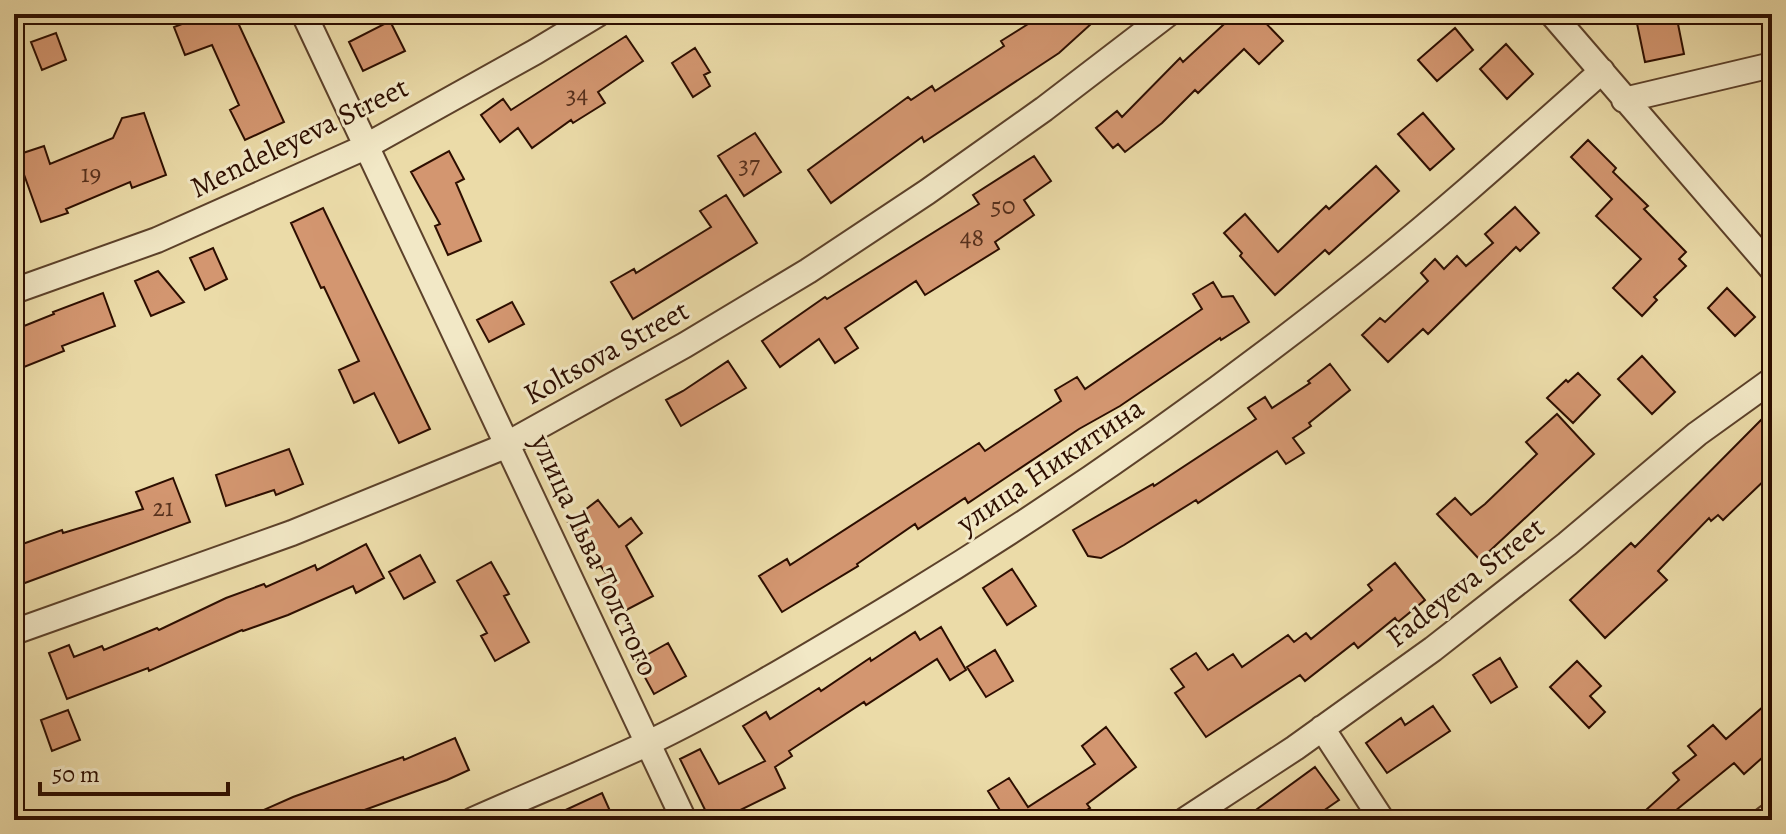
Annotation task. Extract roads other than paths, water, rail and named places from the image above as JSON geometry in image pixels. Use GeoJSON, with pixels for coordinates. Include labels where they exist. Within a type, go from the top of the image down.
{"type":"FeatureCollection","features":[{"type":"Feature","properties":{"kind":"street","name":"улица Льва Толстого"},"geometry":{"type":"LineString","coordinates":[[304,14],[684,820]]}},
{"type":"Feature","properties":{"kind":"street","name":"Mendeleyeva Street"},"geometry":{"type":"LineString","coordinates":[[14,291],[157,240],[366,146],[598,14]]}},
{"type":"Feature","properties":{"kind":"street","name":"Koltsova Street"},"geometry":{"type":"LineString","coordinates":[[14,632],[292,533],[507,444],[685,345],[808,271],[1044,109],[1168,14]]}},
{"type":"Feature","properties":{"kind":"street"},"geometry":{"type":"LineString","coordinates":[[1552,14],[1772,269]]}},
{"type":"Feature","properties":{"kind":"street"},"geometry":{"type":"LineString","coordinates":[[1624,100],[1772,65]]}},
{"type":"Feature","properties":{"kind":"street","name":"улица Никитина"},"geometry":{"type":"LineString","coordinates":[[473,820],[648,743],[853,629],[973,556],[1104,470],[1231,379],[1355,284],[1475,184],[1602,71]]}},
{"type":"Feature","properties":{"kind":"street","name":"Fadeyeva Street"},"geometry":{"type":"LineString","coordinates":[[1185,820],[1433,649],[1567,544],[1697,434],[1772,380]]}},
{"type":"Feature","properties":{"kind":"street"},"geometry":{"type":"LineString","coordinates":[[1322,728],[1382,820]]}},
{"type":"Feature","properties":{"kind":"street"},"geometry":{"type":"LineString","coordinates":[[1764,820],[1772,815]]}}]}
